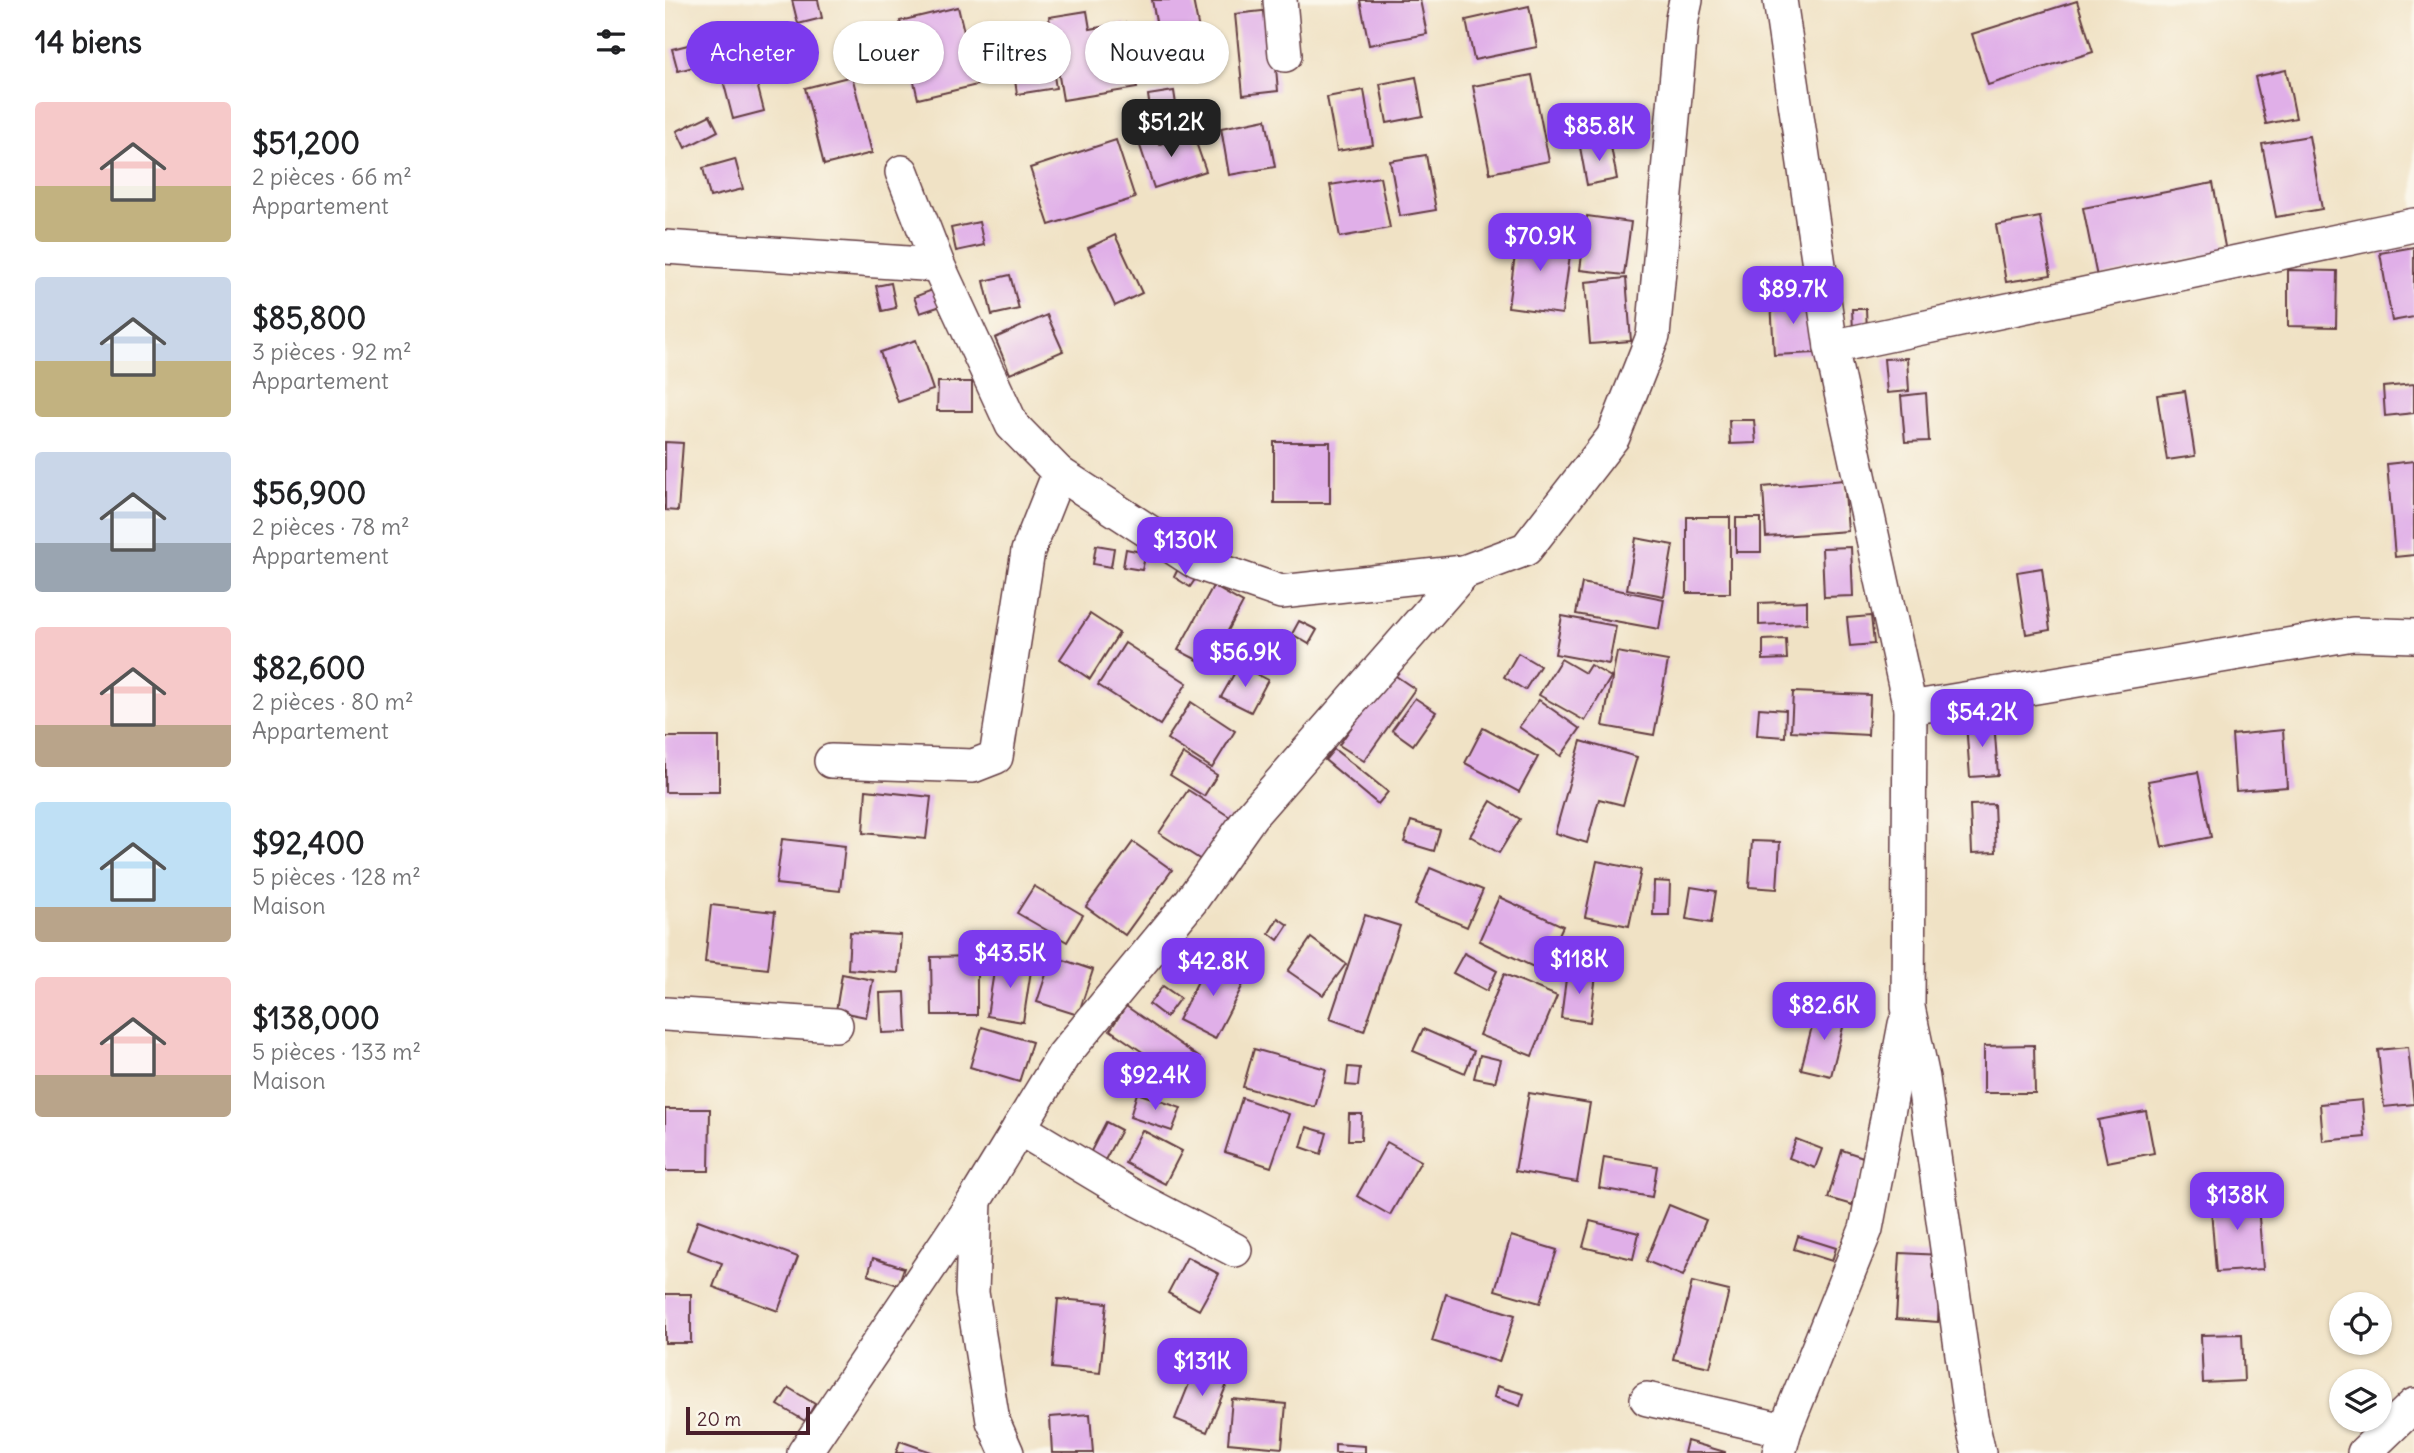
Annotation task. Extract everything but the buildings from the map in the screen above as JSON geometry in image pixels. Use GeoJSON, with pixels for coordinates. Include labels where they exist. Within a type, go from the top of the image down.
{"type":"FeatureCollection","features":[{"type":"Feature","properties":{"kind":"street"},"geometry":{"type":"LineString","coordinates":[[1280,0],[1285,54]]}},
{"type":"Feature","properties":{"kind":"street"},"geometry":{"type":"LineString","coordinates":[[902,172],[939,265],[1012,425],[1059,473],[1197,563],[1281,592],[1464,572],[1526,550],[1613,437],[1653,336],[1682,19],[1686,0]]}},
{"type":"Feature","properties":{"kind":"street"},"geometry":{"type":"LineString","coordinates":[[1647,1399],[1782,1441],[1866,1230],[1908,1007],[1910,708],[1831,346],[1780,0]]}},
{"type":"Feature","properties":{"kind":"street"},"geometry":{"type":"LineString","coordinates":[[1831,346],[2414,225]]}},
{"type":"Feature","properties":{"kind":"street"},"geometry":{"type":"LineString","coordinates":[[665,247],[939,265]]}},
{"type":"Feature","properties":{"kind":"street"},"geometry":{"type":"LineString","coordinates":[[831,761],[973,766],[996,757],[1028,551],[1059,473]]}},
{"type":"Feature","properties":{"kind":"street"},"geometry":{"type":"LineString","coordinates":[[804,1453],[975,1200],[1063,1056],[1191,901],[1251,816],[1464,572]]}},
{"type":"Feature","properties":{"kind":"street"},"geometry":{"type":"LineString","coordinates":[[1910,708],[2353,634],[2414,636]]}},
{"type":"Feature","properties":{"kind":"street"},"geometry":{"type":"LineString","coordinates":[[1908,1007],[1923,1078],[1971,1418],[1979,1453]]}},
{"type":"Feature","properties":{"kind":"street"},"geometry":{"type":"LineString","coordinates":[[665,1014],[837,1025]]}},
{"type":"Feature","properties":{"kind":"street"},"geometry":{"type":"LineString","coordinates":[[1019,1128],[1139,1200],[1235,1250]]}},
{"type":"Feature","properties":{"kind":"street"},"geometry":{"type":"LineString","coordinates":[[975,1200],[972,1293],[993,1421],[1007,1453]]}},
{"type":"Feature","properties":{"kind":"street"},"geometry":{"type":"LineString","coordinates":[[2364,1453],[2414,1405]]}}]}
